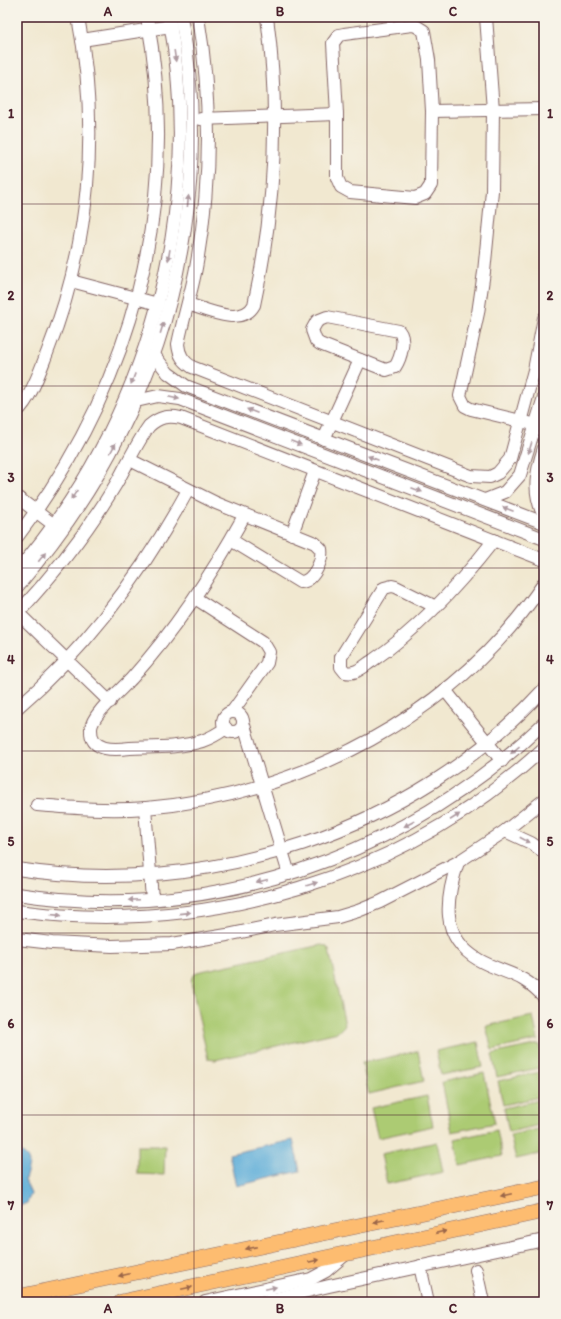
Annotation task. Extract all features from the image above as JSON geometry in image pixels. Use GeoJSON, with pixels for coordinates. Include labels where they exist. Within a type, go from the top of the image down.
{"type":"FeatureCollection","features":[{"type":"Feature","properties":{"kind":"main road"},"geometry":{"type":"LineString","coordinates":[[17,1297],[544,1187]]}},
{"type":"Feature","properties":{"kind":"main road"},"geometry":{"type":"LineString","coordinates":[[121,1302],[544,1210]]}},
{"type":"Feature","properties":{"kind":"street"},"geometry":{"type":"LineString","coordinates":[[17,411],[21,407],[45,358],[71,282],[83,222],[89,162],[89,101],[78,17]]}},
{"type":"Feature","properties":{"kind":"street"},"geometry":{"type":"LineString","coordinates":[[17,537],[58,479],[96,410],[126,336],[136,298],[152,223],[157,169],[157,107],[147,17]]}},
{"type":"Feature","properties":{"kind":"street"},"geometry":{"type":"LineString","coordinates":[[17,587],[63,529],[104,466],[136,401],[154,355],[174,285],[183,239],[191,159],[191,119],[186,52],[181,17]]}},
{"type":"Feature","properties":{"kind":"street"},"geometry":{"type":"LineString","coordinates":[[198,17],[205,75],[208,118],[205,201],[196,268],[178,344],[178,352],[186,364],[332,422],[480,478],[490,477],[505,467],[510,460],[521,421],[544,318]]}},
{"type":"Feature","properties":{"kind":"street"},"geometry":{"type":"LineString","coordinates":[[188,304],[239,317],[248,313],[254,305],[269,223],[274,162],[275,116],[267,17]]}},
{"type":"Feature","properties":{"kind":"street"},"geometry":{"type":"LineString","coordinates":[[486,17],[493,110],[492,191],[485,266],[478,313],[460,396],[462,403],[468,408],[537,425]]}},
{"type":"Feature","properties":{"kind":"street"},"geometry":{"type":"LineString","coordinates":[[17,571],[54,525],[81,484],[98,454],[126,397],[144,351],[158,304],[174,226],[178,179],[179,106],[170,22],[149,30],[82,40]]}},
{"type":"Feature","properties":{"kind":"street"},"geometry":{"type":"LineString","coordinates":[[412,25],[420,28],[425,35],[432,111],[431,185],[425,194],[416,198],[350,192],[341,187],[338,178],[337,114],[332,49],[335,39],[344,34],[412,25]]}},
{"type":"Feature","properties":{"kind":"street"},"geometry":{"type":"LineString","coordinates":[[432,111],[544,109]]}},
{"type":"Feature","properties":{"kind":"street"},"geometry":{"type":"LineString","coordinates":[[191,119],[337,114]]}},
{"type":"Feature","properties":{"kind":"street"},"geometry":{"type":"LineString","coordinates":[[71,282],[158,304]]}},
{"type":"Feature","properties":{"kind":"street"},"geometry":{"type":"LineString","coordinates":[[327,317],[395,329],[402,334],[403,342],[397,364],[392,369],[386,370],[360,360],[316,341],[312,330],[317,321],[327,317]]}},
{"type":"Feature","properties":{"kind":"street"},"geometry":{"type":"LineString","coordinates":[[154,355],[168,373],[186,386],[544,523]]}},
{"type":"Feature","properties":{"kind":"street"},"geometry":{"type":"LineString","coordinates":[[324,440],[360,360]]}},
{"type":"Feature","properties":{"kind":"street"},"geometry":{"type":"LineString","coordinates":[[136,401],[152,397],[169,396],[544,539]]}},
{"type":"Feature","properties":{"kind":"street"},"geometry":{"type":"LineString","coordinates":[[485,500],[505,492],[520,475],[537,425],[544,397]]}},
{"type":"Feature","properties":{"kind":"street"},"geometry":{"type":"LineString","coordinates":[[110,702],[17,613],[62,563],[101,508],[149,426],[160,418],[174,416],[544,560]]}},
{"type":"Feature","properties":{"kind":"street"},"geometry":{"type":"LineString","coordinates":[[230,438],[236,421]]}},
{"type":"Feature","properties":{"kind":"street"},"geometry":{"type":"LineString","coordinates":[[544,448],[535,481],[536,493],[544,516]]}},
{"type":"Feature","properties":{"kind":"street"},"geometry":{"type":"LineString","coordinates":[[130,460],[188,490],[244,516],[315,543],[321,550],[322,559],[310,578],[304,582],[296,581],[231,540]]}},
{"type":"Feature","properties":{"kind":"street"},"geometry":{"type":"LineString","coordinates":[[292,534],[315,471]]}},
{"type":"Feature","properties":{"kind":"street"},"geometry":{"type":"LineString","coordinates":[[17,708],[67,661],[95,629],[137,574],[168,527],[188,490]]}},
{"type":"Feature","properties":{"kind":"street"},"geometry":{"type":"LineString","coordinates":[[84,497],[101,508]]}},
{"type":"Feature","properties":{"kind":"street"},"geometry":{"type":"LineString","coordinates":[[17,498],[54,525]]}},
{"type":"Feature","properties":{"kind":"street"},"geometry":{"type":"LineString","coordinates":[[226,728],[210,738],[190,744],[105,749],[94,742],[90,729],[95,717],[155,652],[195,598],[244,516]]}},
{"type":"Feature","properties":{"kind":"street"},"geometry":{"type":"LineString","coordinates":[[436,607],[396,586],[384,588],[341,657],[340,667],[349,673],[356,672],[398,641],[436,607],[494,540]]}},
{"type":"Feature","properties":{"kind":"street"},"geometry":{"type":"LineString","coordinates":[[37,805],[95,809],[145,808],[225,797],[263,786],[308,770],[359,747],[406,719],[445,690],[506,632],[544,583]]}},
{"type":"Feature","properties":{"kind":"street"},"geometry":{"type":"LineString","coordinates":[[195,598],[263,642],[269,652],[267,663],[232,712],[225,717],[224,724],[230,731],[236,731],[241,728],[243,722]]}},
{"type":"Feature","properties":{"kind":"street"},"geometry":{"type":"LineString","coordinates":[[17,869],[90,876],[149,874],[230,863],[282,850],[337,831],[390,806],[440,776],[487,742],[544,689]]}},
{"type":"Feature","properties":{"kind":"street"},"geometry":{"type":"LineString","coordinates":[[445,690],[502,761]]}},
{"type":"Feature","properties":{"kind":"street"},"geometry":{"type":"LineString","coordinates":[[232,712],[240,715],[243,722],[290,874]]}},
{"type":"Feature","properties":{"kind":"street"},"geometry":{"type":"LineString","coordinates":[[17,894],[77,900],[157,899],[232,888],[290,874],[342,855],[386,836],[446,802],[502,761],[544,723]]}},
{"type":"Feature","properties":{"kind":"street"},"geometry":{"type":"LineString","coordinates":[[17,911],[90,917],[163,915],[216,908],[268,898],[326,880],[402,847],[450,820],[506,780],[544,748]]}},
{"type":"Feature","properties":{"kind":"street"},"geometry":{"type":"LineString","coordinates":[[17,939],[52,943],[112,946],[172,944],[275,925],[328,919],[358,911],[458,862],[505,831],[544,800]]}},
{"type":"Feature","properties":{"kind":"street"},"geometry":{"type":"LineString","coordinates":[[145,808],[149,874],[163,915]]}},
{"type":"Feature","properties":{"kind":"street"},"geometry":{"type":"LineString","coordinates":[[505,831],[531,843],[544,852]]}},
{"type":"Feature","properties":{"kind":"street"},"geometry":{"type":"LineString","coordinates":[[458,862],[451,884],[447,910],[449,921],[457,939],[478,960],[524,978],[544,997]]}},
{"type":"Feature","properties":{"kind":"street"},"geometry":{"type":"LineString","coordinates":[[262,1302],[420,1266],[544,1240]]}},
{"type":"Feature","properties":{"kind":"street"},"geometry":{"type":"LineString","coordinates":[[207,1302],[304,1281],[326,1271],[346,1254]]}},
{"type":"Feature","properties":{"kind":"street"},"geometry":{"type":"LineString","coordinates":[[420,1266],[428,1302]]}},
{"type":"Feature","properties":{"kind":"street"},"geometry":{"type":"LineString","coordinates":[[476,1270],[483,1302]]}},
{"type":"Feature","properties":{"kind":"green space"},"geometry":{"type":"Polygon","coordinates":[[[321,945],[326,946],[329,950],[345,1025],[338,1032],[215,1060],[208,1059],[191,982],[192,977],[197,972],[321,945]]]}},
{"type":"Feature","properties":{"kind":"green space"},"geometry":{"type":"Polygon","coordinates":[[[533,1016],[538,1040],[492,1050],[486,1026],[533,1016]]]}},
{"type":"Feature","properties":{"kind":"green space"},"geometry":{"type":"Polygon","coordinates":[[[478,1042],[483,1067],[441,1075],[436,1051],[478,1042]]]}},
{"type":"Feature","properties":{"kind":"green space"},"geometry":{"type":"Polygon","coordinates":[[[539,1044],[544,1067],[497,1077],[492,1054],[539,1044]]]}},
{"type":"Feature","properties":{"kind":"green space"},"geometry":{"type":"Polygon","coordinates":[[[418,1051],[424,1081],[369,1094],[362,1063],[418,1051]]]}},
{"type":"Feature","properties":{"kind":"green space"},"geometry":{"type":"Polygon","coordinates":[[[544,1071],[544,1096],[503,1105],[498,1081],[544,1071]]]}},
{"type":"Feature","properties":{"kind":"green space"},"geometry":{"type":"Polygon","coordinates":[[[484,1073],[495,1123],[452,1132],[442,1082],[484,1073]]]}},
{"type":"Feature","properties":{"kind":"green space"},"geometry":{"type":"Polygon","coordinates":[[[427,1096],[433,1126],[378,1138],[371,1108],[427,1096]]]}},
{"type":"Feature","properties":{"kind":"green space"},"geometry":{"type":"Polygon","coordinates":[[[544,1099],[544,1124],[509,1132],[504,1108],[544,1099]]]}},
{"type":"Feature","properties":{"kind":"green space"},"geometry":{"type":"Polygon","coordinates":[[[544,1128],[544,1153],[516,1159],[510,1135],[544,1128]]]}},
{"type":"Feature","properties":{"kind":"green space"},"geometry":{"type":"Polygon","coordinates":[[[497,1130],[502,1156],[460,1165],[455,1139],[497,1130]]]}},
{"type":"Feature","properties":{"kind":"green space"},"geometry":{"type":"Polygon","coordinates":[[[437,1142],[443,1172],[387,1184],[381,1154],[437,1142]]]}},
{"type":"Feature","properties":{"kind":"green space"},"geometry":{"type":"Polygon","coordinates":[[[137,1146],[165,1146],[164,1175],[137,1174],[137,1146]]]}},
{"type":"Feature","properties":{"kind":"water"},"geometry":{"type":"Polygon","coordinates":[[[293,1140],[300,1171],[236,1186],[229,1154],[293,1140]]]}},
{"type":"Feature","properties":{"kind":"water"},"geometry":{"type":"Polygon","coordinates":[[[17,1151],[23,1153],[28,1159],[29,1167],[25,1180],[31,1194],[27,1203],[17,1207],[17,1151]]]}}]}
